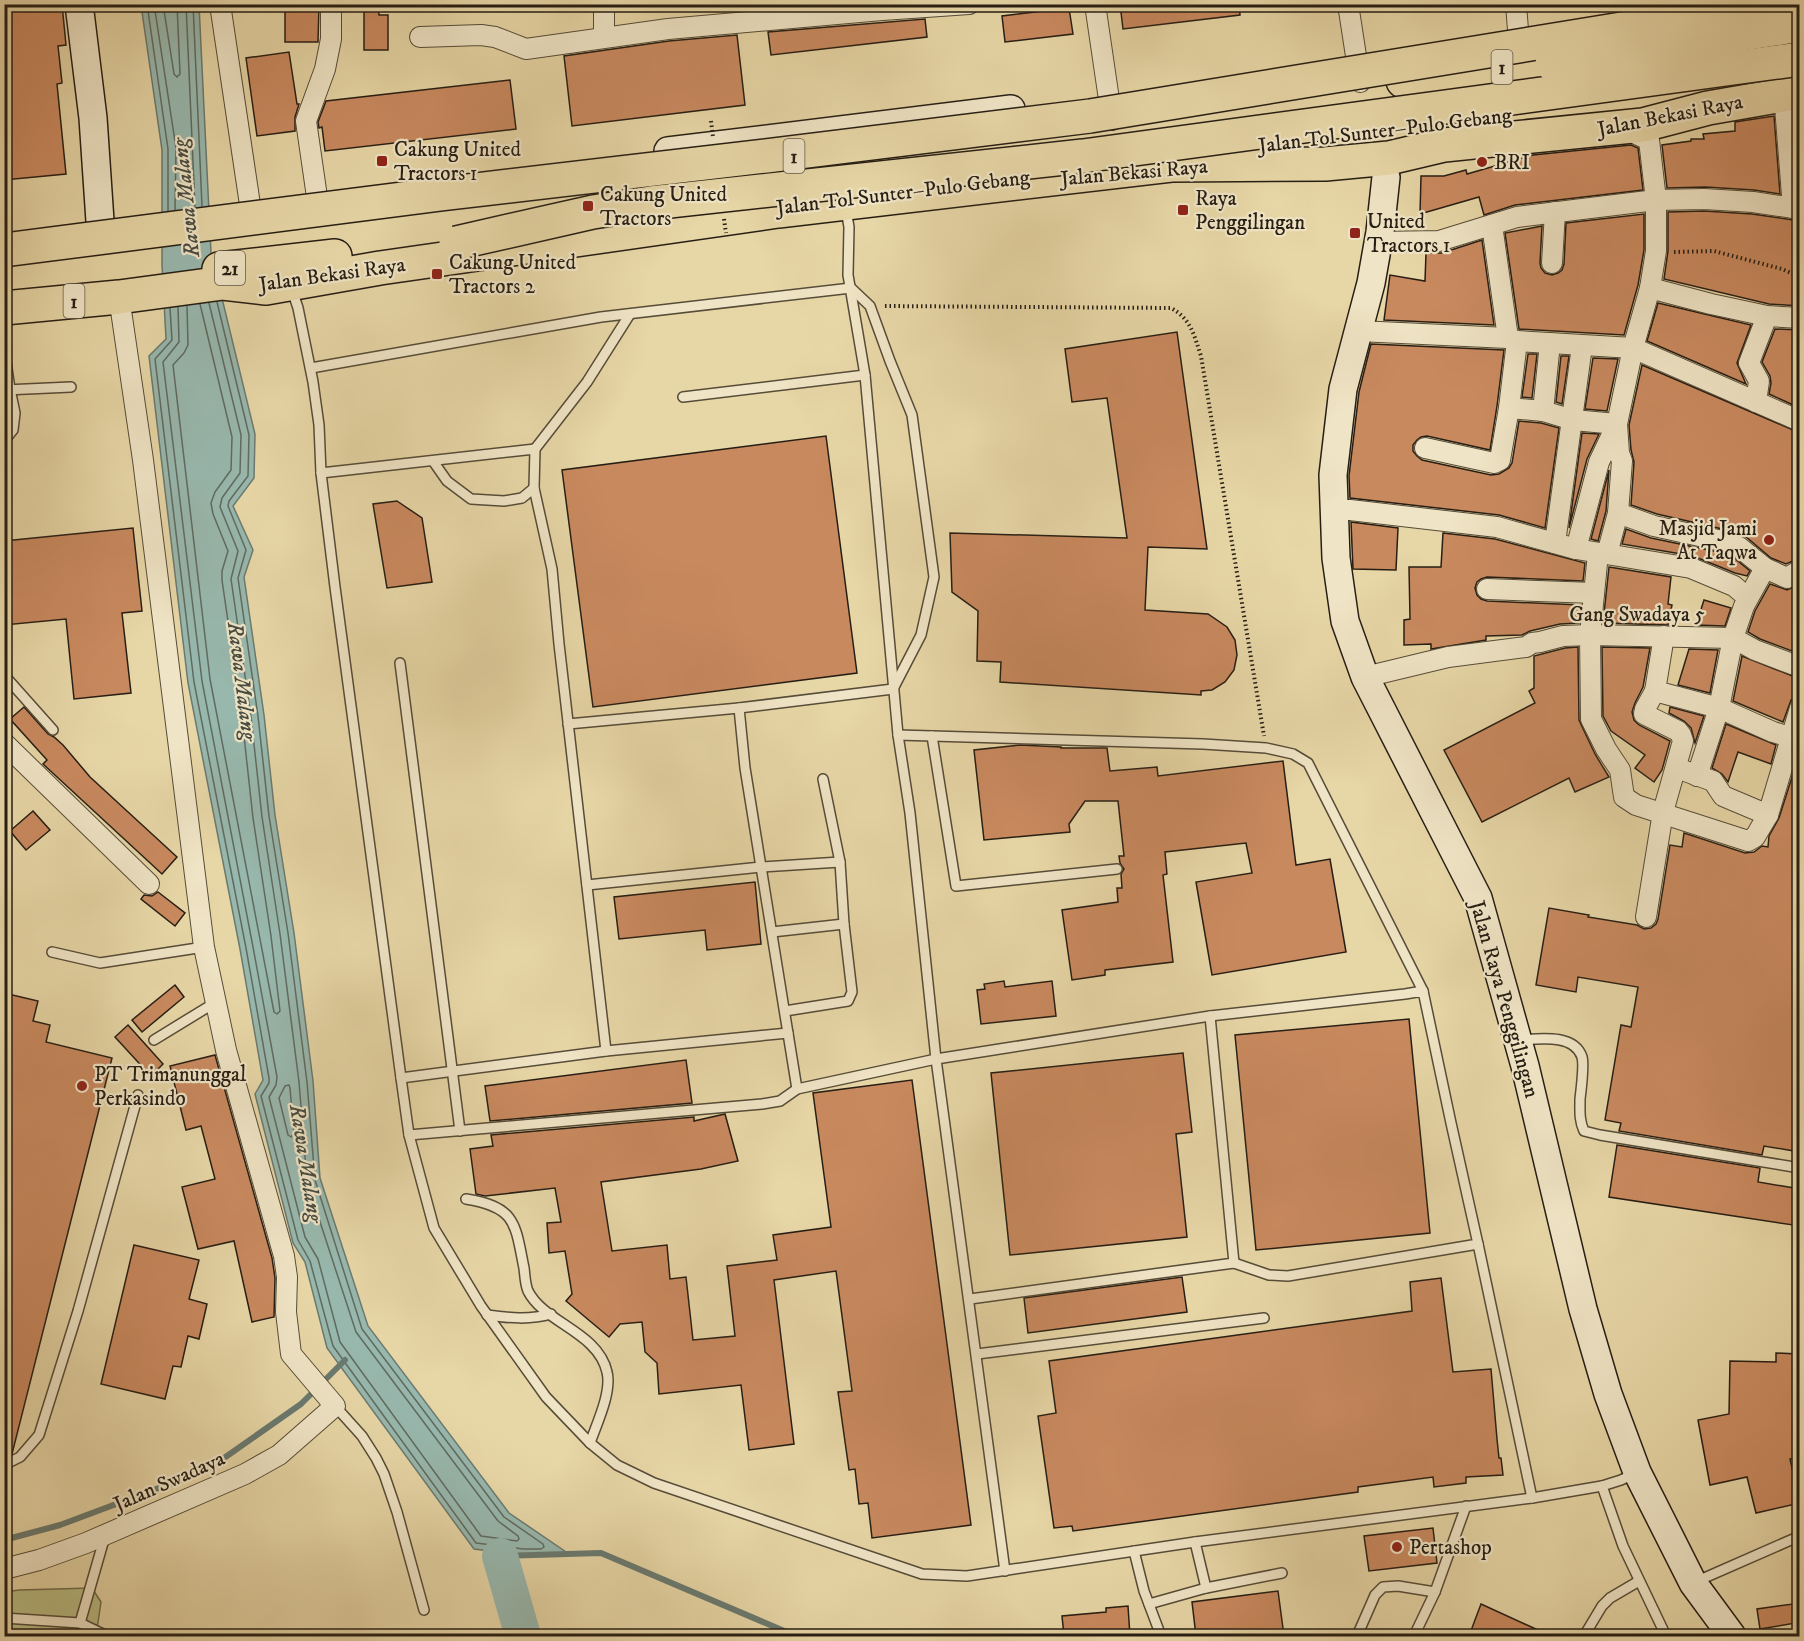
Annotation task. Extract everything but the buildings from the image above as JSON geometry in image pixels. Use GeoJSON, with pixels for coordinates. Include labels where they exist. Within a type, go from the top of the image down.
{"type":"FeatureCollection","features":[{"type":"Feature","properties":{"kind":"highway"},"geometry":{"type":"LineString","coordinates":[[1217,96],[1775,4]]}},
{"type":"Feature","properties":{"kind":"highway","name":"1"},"geometry":{"type":"LineString","coordinates":[[4,248],[236,213],[1114,112],[1361,87],[1800,20]]}},
{"type":"Feature","properties":{"kind":"highway"},"geometry":{"type":"LineString","coordinates":[[1217,96],[1272,98],[1336,93],[1602,57],[1800,25]]}},
{"type":"Feature","properties":{"kind":"highway"},"geometry":{"type":"LineString","coordinates":[[1632,126],[1665,91],[1669,80],[1668,63],[1664,57],[1659,52],[1642,45]]}},
{"type":"Feature","properties":{"kind":"highway"},"geometry":{"type":"LineString","coordinates":[[456,243],[593,212],[651,203],[1105,153],[1800,59]]}},
{"type":"Feature","properties":{"kind":"highway","name":"Jalan Bekasi Raya"},"geometry":{"type":"LineString","coordinates":[[4,308],[223,283],[278,286],[390,266],[778,211],[1133,169],[1171,165],[1325,164],[1389,158],[1444,146],[1632,126],[1794,88]]}},
{"type":"Feature","properties":{"kind":"highway","name":"Jalan Tol Sunter–Pulo Gebang"},"geometry":{"type":"LineString","coordinates":[[4,291],[456,243],[1108,168],[1425,124],[1794,88]]}},
{"type":"Feature","properties":{"kind":"highway","name":"21"},"geometry":{"type":"LineString","coordinates":[[4,248],[1090,116],[1217,96]]}},
{"type":"Feature","properties":{"kind":"highway"},"geometry":{"type":"LineString","coordinates":[[1114,112],[1133,169]]}},
{"type":"Feature","properties":{"kind":"highway"},"geometry":{"type":"LineString","coordinates":[[1325,164],[1372,170],[1386,177],[1409,160],[1444,146]]}},
{"type":"Feature","properties":{"kind":"street"},"geometry":{"type":"LineString","coordinates":[[79,4],[93,118],[132,229]]}},
{"type":"Feature","properties":{"kind":"street"},"geometry":{"type":"LineString","coordinates":[[220,4],[236,213],[317,198],[687,149],[1114,112],[1095,4]]}},
{"type":"Feature","properties":{"kind":"street"},"geometry":{"type":"LineString","coordinates":[[317,198],[306,121],[325,69],[331,39],[331,4]]}},
{"type":"Feature","properties":{"kind":"street"},"geometry":{"type":"LineString","coordinates":[[604,4],[604,37]]}},
{"type":"Feature","properties":{"kind":"street"},"geometry":{"type":"LineString","coordinates":[[420,37],[481,34],[526,49],[668,29],[969,4]]}},
{"type":"Feature","properties":{"kind":"street"},"geometry":{"type":"LineString","coordinates":[[1348,4],[1361,87]]}},
{"type":"Feature","properties":{"kind":"street"},"geometry":{"type":"LineString","coordinates":[[1516,4],[1521,64]]}},
{"type":"Feature","properties":{"kind":"street"},"geometry":{"type":"LineString","coordinates":[[1379,242],[1440,241],[1517,217],[1656,200],[1704,199],[1796,208],[1794,88]]}},
{"type":"Feature","properties":{"kind":"street"},"geometry":{"type":"LineString","coordinates":[[1576,549],[1599,462],[1617,424],[1633,348],[1650,288],[1656,251],[1656,200],[1649,140],[1632,126]]}},
{"type":"Feature","properties":{"kind":"street","name":"Jalan Raya Penggilingan"},"geometry":{"type":"LineString","coordinates":[[1386,177],[1379,242],[1371,283],[1346,372],[1333,475],[1336,558],[1342,605],[1349,633],[1365,677],[1478,898],[1518,1040],[1583,1309],[1608,1394],[1637,1472],[1693,1583],[1732,1636]]}},
{"type":"Feature","properties":{"kind":"street"},"geometry":{"type":"LineString","coordinates":[[1552,263],[1555,212]]}},
{"type":"Feature","properties":{"kind":"street"},"geometry":{"type":"LineString","coordinates":[[1425,448],[1494,464],[1500,460],[1509,408],[1513,339],[1492,225]]}},
{"type":"Feature","properties":{"kind":"street"},"geometry":{"type":"LineString","coordinates":[[1650,288],[1767,316],[1800,318]]}},
{"type":"Feature","properties":{"kind":"street"},"geometry":{"type":"LineString","coordinates":[[131,295],[127,358],[143,460],[204,947],[226,1050],[284,1256],[287,1277],[286,1312],[291,1354],[331,1402]]}},
{"type":"Feature","properties":{"kind":"street"},"geometry":{"type":"LineString","coordinates":[[1756,402],[1759,381],[1749,363],[1767,316]]}},
{"type":"Feature","properties":{"kind":"street"},"geometry":{"type":"LineString","coordinates":[[1358,331],[1633,348],[1800,421]]}},
{"type":"Feature","properties":{"kind":"street"},"geometry":{"type":"LineString","coordinates":[[1543,411],[1550,343]]}},
{"type":"Feature","properties":{"kind":"street"},"geometry":{"type":"LineString","coordinates":[[1555,543],[1582,346]]}},
{"type":"Feature","properties":{"kind":"street"},"geometry":{"type":"LineString","coordinates":[[1509,408],[1543,411],[1573,420],[1617,424]]}},
{"type":"Feature","properties":{"kind":"street"},"geometry":{"type":"LineString","coordinates":[[1617,424],[1619,453],[1622,461],[1618,513],[1603,553],[1594,593],[1590,635],[1591,719],[1620,770],[1624,797],[1636,805],[1748,841],[1755,837],[1768,815],[1795,739],[1800,708]]}},
{"type":"Feature","properties":{"kind":"street"},"geometry":{"type":"LineString","coordinates":[[1333,510],[1497,527],[1576,549],[1691,568],[1734,586],[1748,598]]}},
{"type":"Feature","properties":{"kind":"street"},"geometry":{"type":"LineString","coordinates":[[1618,513],[1654,526],[1727,542],[1739,547],[1765,568],[1787,578],[1800,570]]}},
{"type":"Feature","properties":{"kind":"street"},"geometry":{"type":"LineString","coordinates":[[1697,776],[1719,708],[1733,638],[1744,606],[1765,568]]}},
{"type":"Feature","properties":{"kind":"street"},"geometry":{"type":"LineString","coordinates":[[1487,589],[1594,593]]}},
{"type":"Feature","properties":{"kind":"street","name":"Gang Swadaya 5"},"geometry":{"type":"LineString","coordinates":[[1365,677],[1448,657],[1526,647],[1532,643],[1563,636],[1590,635],[1733,638],[1755,650],[1800,667]]}},
{"type":"Feature","properties":{"kind":"street"},"geometry":{"type":"LineString","coordinates":[[1646,917],[1663,812],[1683,741],[1678,731],[1644,714],[1655,691],[1664,636]]}},
{"type":"Feature","properties":{"kind":"street"},"geometry":{"type":"LineString","coordinates":[[1655,691],[1719,708],[1773,732],[1795,739]]}},
{"type":"Feature","properties":{"kind":"street"},"geometry":{"type":"LineString","coordinates":[[4,743],[149,884]]}},
{"type":"Feature","properties":{"kind":"street"},"geometry":{"type":"LineString","coordinates":[[1675,768],[1713,781],[1723,796],[1768,815]]}},
{"type":"Feature","properties":{"kind":"street","name":"Jalan Swadaya"},"geometry":{"type":"LineString","coordinates":[[4,1569],[39,1560],[105,1535],[245,1474],[279,1455],[331,1402]]}},
{"type":"Feature","properties":{"kind":"lane"},"geometry":{"type":"LineString","coordinates":[[846,204],[849,227],[849,275],[865,375],[898,735],[910,813],[936,1059],[1005,1571]]}},
{"type":"Feature","properties":{"kind":"lane"},"geometry":{"type":"LineString","coordinates":[[278,286],[298,308],[311,368],[319,425],[321,473],[401,1078],[410,1135],[434,1228],[487,1315],[546,1397],[590,1443],[617,1465],[654,1483],[922,1574],[967,1576],[1195,1542],[1532,1498],[1602,1486],[1637,1472]]}},
{"type":"Feature","properties":{"kind":"lane"},"geometry":{"type":"LineString","coordinates":[[851,288],[870,306],[912,415],[934,577],[921,635],[893,689]]}},
{"type":"Feature","properties":{"kind":"lane"},"geometry":{"type":"LineString","coordinates":[[311,368],[601,317],[851,288]]}},
{"type":"Feature","properties":{"kind":"lane"},"geometry":{"type":"LineString","coordinates":[[606,1051],[552,569],[534,488],[536,450],[587,382],[630,314]]}},
{"type":"Feature","properties":{"kind":"lane"},"geometry":{"type":"LineString","coordinates":[[4,348],[7,390],[15,413],[13,430],[4,441]]}},
{"type":"Feature","properties":{"kind":"lane"},"geometry":{"type":"LineString","coordinates":[[682,398],[865,375]]}},
{"type":"Feature","properties":{"kind":"lane"},"geometry":{"type":"LineString","coordinates":[[7,390],[71,387]]}},
{"type":"Feature","properties":{"kind":"lane"},"geometry":{"type":"LineString","coordinates":[[321,473],[536,450]]}},
{"type":"Feature","properties":{"kind":"lane"},"geometry":{"type":"LineString","coordinates":[[433,460],[447,481],[471,499],[504,501],[522,498],[534,488]]}},
{"type":"Feature","properties":{"kind":"lane"},"geometry":{"type":"LineString","coordinates":[[400,663],[460,1131]]}},
{"type":"Feature","properties":{"kind":"lane"},"geometry":{"type":"LineString","coordinates":[[4,675],[53,730]]}},
{"type":"Feature","properties":{"kind":"lane"},"geometry":{"type":"LineString","coordinates":[[568,724],[739,708],[893,689]]}},
{"type":"Feature","properties":{"kind":"lane"},"geometry":{"type":"LineString","coordinates":[[739,708],[745,768],[797,1089]]}},
{"type":"Feature","properties":{"kind":"lane"},"geometry":{"type":"LineString","coordinates":[[898,735],[1266,748],[1293,754],[1308,763],[1423,991],[1532,1498]]}},
{"type":"Feature","properties":{"kind":"lane"},"geometry":{"type":"LineString","coordinates":[[932,736],[956,886],[1117,869]]}},
{"type":"Feature","properties":{"kind":"lane"},"geometry":{"type":"LineString","coordinates":[[785,1011],[848,1001],[852,992],[840,862],[823,779]]}},
{"type":"Feature","properties":{"kind":"lane"},"geometry":{"type":"LineString","coordinates":[[588,885],[761,867],[840,862]]}},
{"type":"Feature","properties":{"kind":"lane"},"geometry":{"type":"LineString","coordinates":[[772,932],[844,924]]}},
{"type":"Feature","properties":{"kind":"lane"},"geometry":{"type":"LineString","coordinates":[[51,952],[100,963],[204,947]]}},
{"type":"Feature","properties":{"kind":"lane"},"geometry":{"type":"LineString","coordinates":[[410,1135],[762,1104],[780,1101],[797,1089],[936,1059],[1210,1016],[1423,991]]}},
{"type":"Feature","properties":{"kind":"lane"},"geometry":{"type":"LineString","coordinates":[[154,1040],[216,1002]]}},
{"type":"Feature","properties":{"kind":"lane"},"geometry":{"type":"LineString","coordinates":[[1210,1016],[1234,1263]]}},
{"type":"Feature","properties":{"kind":"lane"},"geometry":{"type":"LineString","coordinates":[[401,1078],[606,1051],[788,1033]]}},
{"type":"Feature","properties":{"kind":"lane"},"geometry":{"type":"LineString","coordinates":[[1518,1040],[1550,1038],[1559,1040],[1573,1046],[1582,1058],[1580,1120],[1584,1131],[1800,1168]]}},
{"type":"Feature","properties":{"kind":"lane"},"geometry":{"type":"LineString","coordinates":[[4,1465],[20,1456],[39,1435],[78,1311],[138,1095]]}},
{"type":"Feature","properties":{"kind":"lane"},"geometry":{"type":"LineString","coordinates":[[466,1199],[484,1202],[508,1215],[517,1233],[528,1290],[541,1306],[588,1342],[603,1360],[610,1384],[590,1443]]}},
{"type":"Feature","properties":{"kind":"lane"},"geometry":{"type":"LineString","coordinates":[[970,1299],[1234,1263],[1269,1275],[1288,1276],[1478,1244]]}},
{"type":"Feature","properties":{"kind":"lane"},"geometry":{"type":"LineString","coordinates":[[487,1315],[528,1318],[551,1314]]}},
{"type":"Feature","properties":{"kind":"lane"},"geometry":{"type":"LineString","coordinates":[[977,1354],[1264,1318]]}},
{"type":"Feature","properties":{"kind":"lane"},"geometry":{"type":"LineString","coordinates":[[331,1402],[362,1436],[384,1474],[424,1610]]}},
{"type":"Feature","properties":{"kind":"lane"},"geometry":{"type":"LineString","coordinates":[[1602,1486],[1623,1546],[1666,1636]]}},
{"type":"Feature","properties":{"kind":"lane"},"geometry":{"type":"LineString","coordinates":[[1414,1636],[1435,1592],[1466,1506]]}},
{"type":"Feature","properties":{"kind":"lane"},"geometry":{"type":"LineString","coordinates":[[80,1623],[105,1535]]}},
{"type":"Feature","properties":{"kind":"lane"},"geometry":{"type":"LineString","coordinates":[[1693,1583],[1800,1536]]}},
{"type":"Feature","properties":{"kind":"lane"},"geometry":{"type":"LineString","coordinates":[[1195,1542],[1206,1588]]}},
{"type":"Feature","properties":{"kind":"lane"},"geometry":{"type":"LineString","coordinates":[[1134,1551],[1161,1636]]}},
{"type":"Feature","properties":{"kind":"lane"},"geometry":{"type":"LineString","coordinates":[[1149,1604],[1206,1588],[1282,1573]]}},
{"type":"Feature","properties":{"kind":"lane"},"geometry":{"type":"LineString","coordinates":[[1584,1636],[1602,1606],[1610,1598],[1639,1581]]}},
{"type":"Feature","properties":{"kind":"lane"},"geometry":{"type":"LineString","coordinates":[[1357,1636],[1375,1595],[1383,1587],[1398,1586],[1435,1592]]}},
{"type":"Feature","properties":{"kind":"lane"},"geometry":{"type":"LineString","coordinates":[[4,1618],[80,1623],[107,1636]]}},
{"type":"Feature","properties":{"kind":"path"},"geometry":{"type":"LineString","coordinates":[[1656,251],[1714,251],[1743,257],[1800,277]]}},
{"type":"Feature","properties":{"kind":"path"},"geometry":{"type":"LineString","coordinates":[[870,306],[1171,308],[1183,315],[1191,328],[1201,356],[1266,748]]}},
{"type":"Feature","properties":{"kind":"green space"},"geometry":{"type":"Polygon","coordinates":[[[92,1588],[101,1602],[96,1636],[5,1636],[5,1592],[92,1588]]]}},
{"type":"Feature","properties":{"kind":"water","name":"Rawa Malang"},"geometry":{"type":"Polygon","coordinates":[[[141,5],[199,5],[211,253],[255,434],[254,478],[233,506],[253,550],[244,577],[313,1081],[320,1178],[368,1326],[509,1513],[569,1554],[523,1555],[474,1549],[327,1348],[305,1262],[293,1243],[255,1094],[263,1080],[188,683],[149,356],[166,339],[162,265],[162,150],[141,5]]]}},
{"type":"Feature","properties":{"kind":"waterway"},"geometry":{"type":"LineString","coordinates":[[4,1540],[60,1525],[207,1470],[301,1404],[345,1360]]}},
{"type":"Feature","properties":{"kind":"waterway"},"geometry":{"type":"LineString","coordinates":[[492,1546],[500,1556],[601,1553],[796,1636]]}},
{"type":"Feature","properties":{"kind":"waterway"},"geometry":{"type":"LineString","coordinates":[[500,1556],[523,1636]]}},
{"type":"Feature","properties":{"kind":"place","name":"Cakung United Tractors 1"},"geometry":{"type":"Point","coordinates":[382,161]}},
{"type":"Feature","properties":{"kind":"place","name":"BRI"},"geometry":{"type":"Point","coordinates":[1482,162]}},
{"type":"Feature","properties":{"kind":"place","name":"Cakung United Tractors"},"geometry":{"type":"Point","coordinates":[588,206]}},
{"type":"Feature","properties":{"kind":"place","name":"Raya Penggilingan"},"geometry":{"type":"Point","coordinates":[1183,210]}},
{"type":"Feature","properties":{"kind":"place","name":"United Tractors 1"},"geometry":{"type":"Point","coordinates":[1355,233]}},
{"type":"Feature","properties":{"kind":"place","name":"Cakung United Tractors 2"},"geometry":{"type":"Point","coordinates":[437,274]}},
{"type":"Feature","properties":{"kind":"place","name":"Masjid Jami At Taqwa"},"geometry":{"type":"Point","coordinates":[1769,540]}},
{"type":"Feature","properties":{"kind":"place","name":"PT Trimanunggal Perkasindo"},"geometry":{"type":"Point","coordinates":[82,1086]}},
{"type":"Feature","properties":{"kind":"place","name":"Pertashop"},"geometry":{"type":"Point","coordinates":[1397,1547]}}]}
